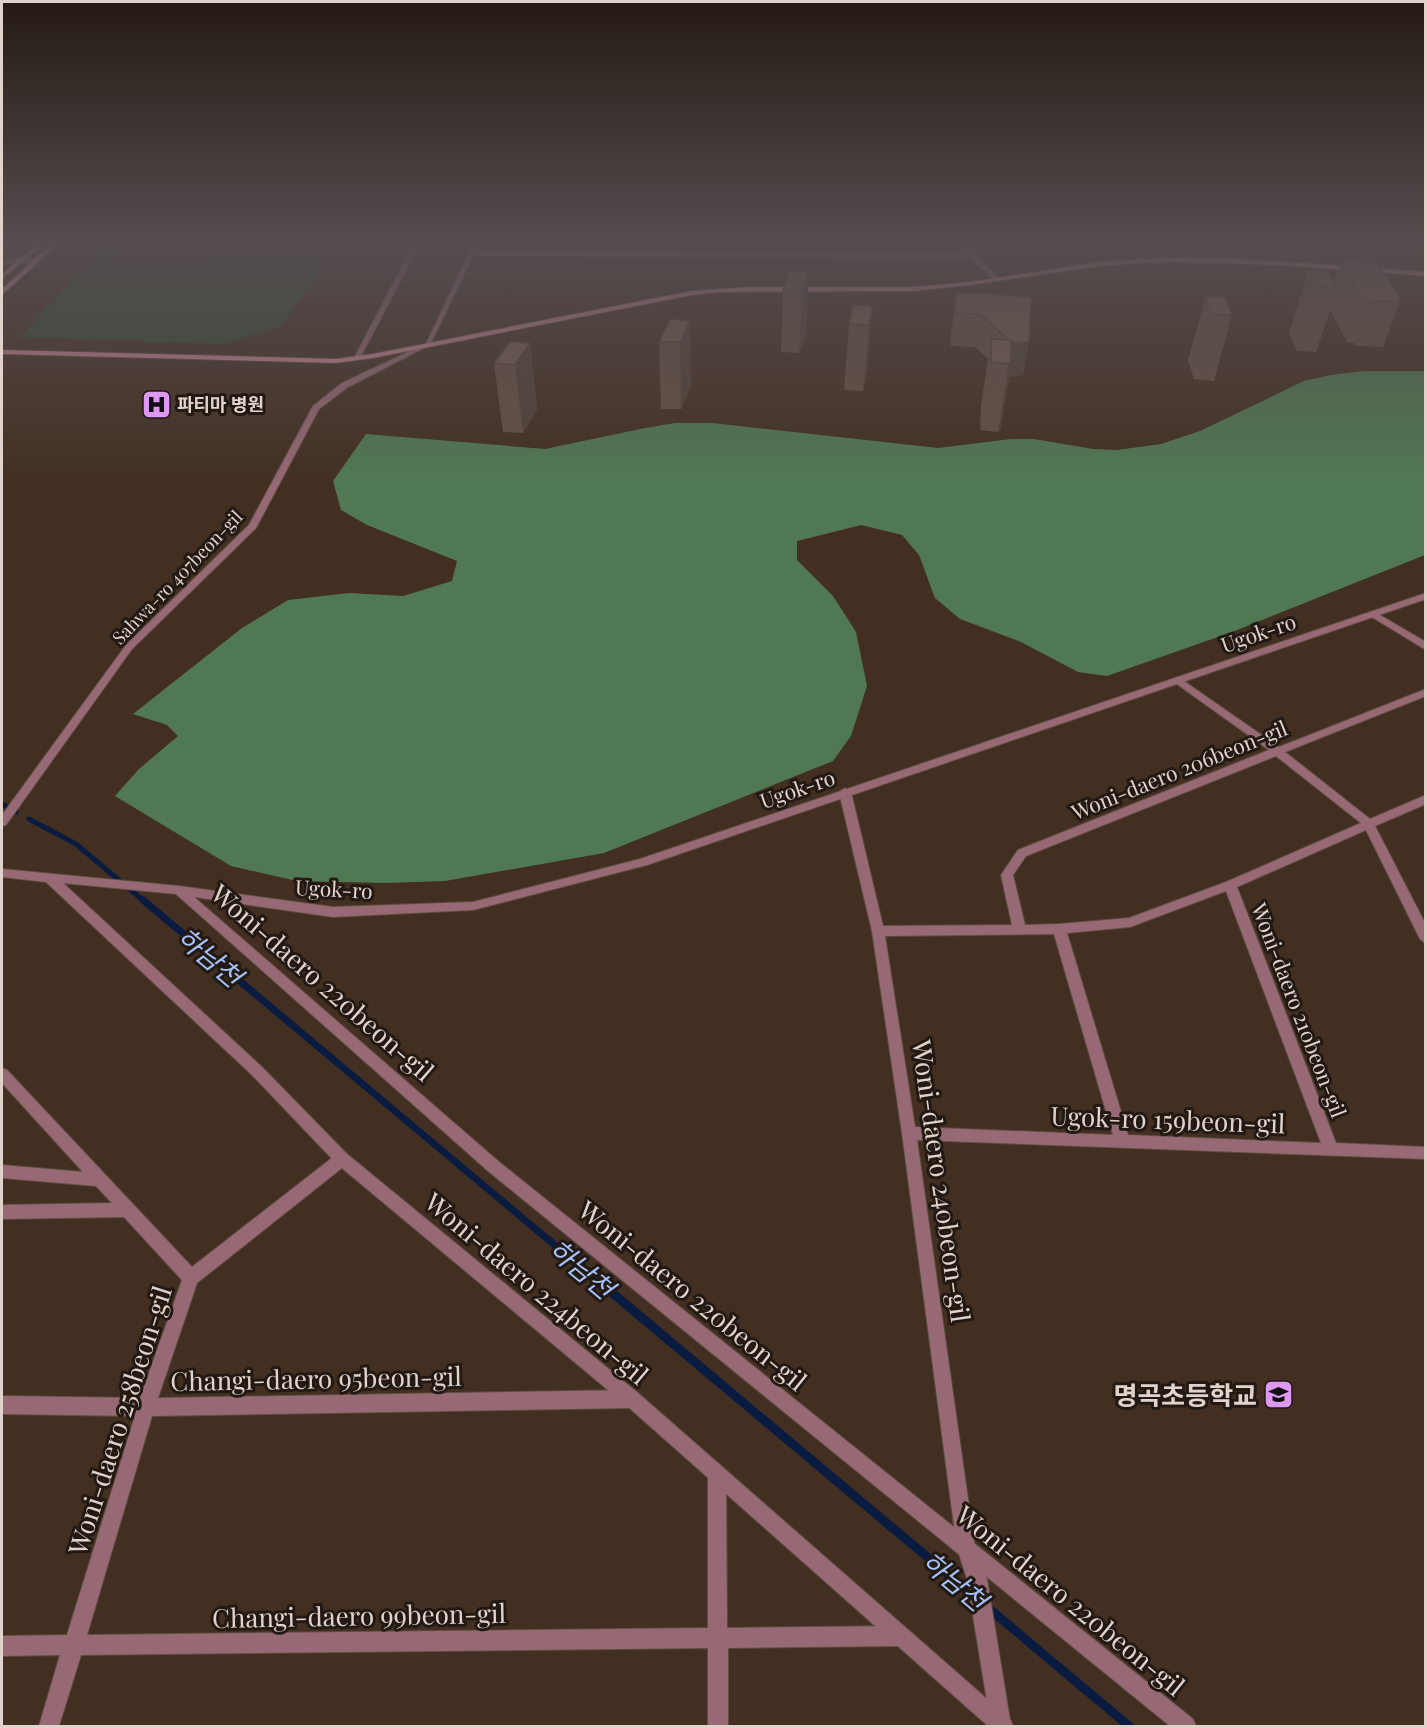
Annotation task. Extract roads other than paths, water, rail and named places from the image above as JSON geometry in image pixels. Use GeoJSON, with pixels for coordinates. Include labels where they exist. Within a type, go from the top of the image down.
{"type":"FeatureCollection","features":[{"type":"Feature","properties":{"kind":"main road"},"geometry":{"type":"LineString","coordinates":[[2,351],[318,362],[357,358],[531,325]]}},
{"type":"Feature","properties":{"kind":"street"},"geometry":{"type":"LineString","coordinates":[[357,358],[375,325]]}},
{"type":"Feature","properties":{"kind":"street"},"geometry":{"type":"LineString","coordinates":[[427,345],[437,325]]}},
{"type":"Feature","properties":{"kind":"street","name":"Sahwa-ro 407beon-gil"},"geometry":{"type":"LineString","coordinates":[[2,822],[129,647],[253,526],[316,408],[345,385],[427,345]]}},
{"type":"Feature","properties":{"kind":"street","name":"Ugok-ro"},"geometry":{"type":"LineString","coordinates":[[50,878],[172,889],[333,912],[473,906],[642,862],[1425,596]]}},
{"type":"Feature","properties":{"kind":"street"},"geometry":{"type":"LineString","coordinates":[[1373,614],[1425,647]]}},
{"type":"Feature","properties":{"kind":"street"},"geometry":{"type":"LineString","coordinates":[[1178,680],[1276,750],[1368,823],[1425,939]]}},
{"type":"Feature","properties":{"kind":"street","name":"Woni-daero 206beon-gil"},"geometry":{"type":"LineString","coordinates":[[1019,928],[1007,875],[1022,853],[1425,692]]}},
{"type":"Feature","properties":{"kind":"street","name":"Woni-daero 240beon-gil"},"geometry":{"type":"LineString","coordinates":[[845,792],[878,931],[909,1133],[966,1548],[977,1579],[1002,1726]]}},
{"type":"Feature","properties":{"kind":"street","name":"Woni-daero 210beon-gil"},"geometry":{"type":"LineString","coordinates":[[878,931],[1059,929],[1130,922],[1230,885],[1425,799]]}},
{"type":"Feature","properties":{"kind":"street"},"geometry":{"type":"LineString","coordinates":[[2,873],[50,878]]}},
{"type":"Feature","properties":{"kind":"street","name":"Woni-daero 224beon-gil"},"geometry":{"type":"LineString","coordinates":[[50,878],[257,1071],[342,1159],[632,1399],[1002,1726]]}},
{"type":"Feature","properties":{"kind":"street","name":"Woni-daero 210beon-gil"},"geometry":{"type":"LineString","coordinates":[[1230,885],[1331,1149]]}},
{"type":"Feature","properties":{"kind":"street","name":"Woni-daero 220beon-gil"},"geometry":{"type":"LineString","coordinates":[[172,889],[493,1166],[1186,1726]]}},
{"type":"Feature","properties":{"kind":"street"},"geometry":{"type":"LineString","coordinates":[[1059,929],[1122,1141]]}},
{"type":"Feature","properties":{"kind":"street"},"geometry":{"type":"LineString","coordinates":[[2,1074],[191,1278]]}},
{"type":"Feature","properties":{"kind":"street","name":"Ugok-ro 159beon-gil"},"geometry":{"type":"LineString","coordinates":[[909,1133],[1425,1153]]}},
{"type":"Feature","properties":{"kind":"street","name":"Woni-daero 258beon-gil"},"geometry":{"type":"LineString","coordinates":[[49,1726],[147,1407],[191,1278],[342,1159]]}},
{"type":"Feature","properties":{"kind":"street"},"geometry":{"type":"LineString","coordinates":[[2,1172],[99,1180]]}},
{"type":"Feature","properties":{"kind":"street"},"geometry":{"type":"LineString","coordinates":[[2,1212],[130,1210]]}},
{"type":"Feature","properties":{"kind":"street","name":"Changi-daero 95beon-gil"},"geometry":{"type":"LineString","coordinates":[[2,1405],[147,1407],[632,1399]]}},
{"type":"Feature","properties":{"kind":"street"},"geometry":{"type":"LineString","coordinates":[[717,1476],[718,1726]]}},
{"type":"Feature","properties":{"kind":"street","name":"Changi-daero 99beon-gil"},"geometry":{"type":"LineString","coordinates":[[2,1646],[900,1636]]}},
{"type":"Feature","properties":{"kind":"waterway"},"geometry":{"type":"LineString","coordinates":[[2,804],[16,812]]}},
{"type":"Feature","properties":{"kind":"waterway","name":"하남천"},"geometry":{"type":"LineString","coordinates":[[29,819],[76,844],[145,902]]}},
{"type":"Feature","properties":{"kind":"waterway","name":"하남천"},"geometry":{"type":"LineString","coordinates":[[143,900],[575,1262]]}},
{"type":"Feature","properties":{"kind":"waterway","name":"하남천"},"geometry":{"type":"LineString","coordinates":[[573,1260],[975,1597]]}},
{"type":"Feature","properties":{"kind":"waterway","name":"하남천"},"geometry":{"type":"LineString","coordinates":[[987,1607],[1129,1726]]}},
{"type":"Feature","properties":{"kind":"place","name":"파티마 병원"},"geometry":{"type":"Point","coordinates":[156,404]}},
{"type":"Feature","properties":{"kind":"place","name":"명곡초등학교"},"geometry":{"type":"Point","coordinates":[1278,1394]}}]}
